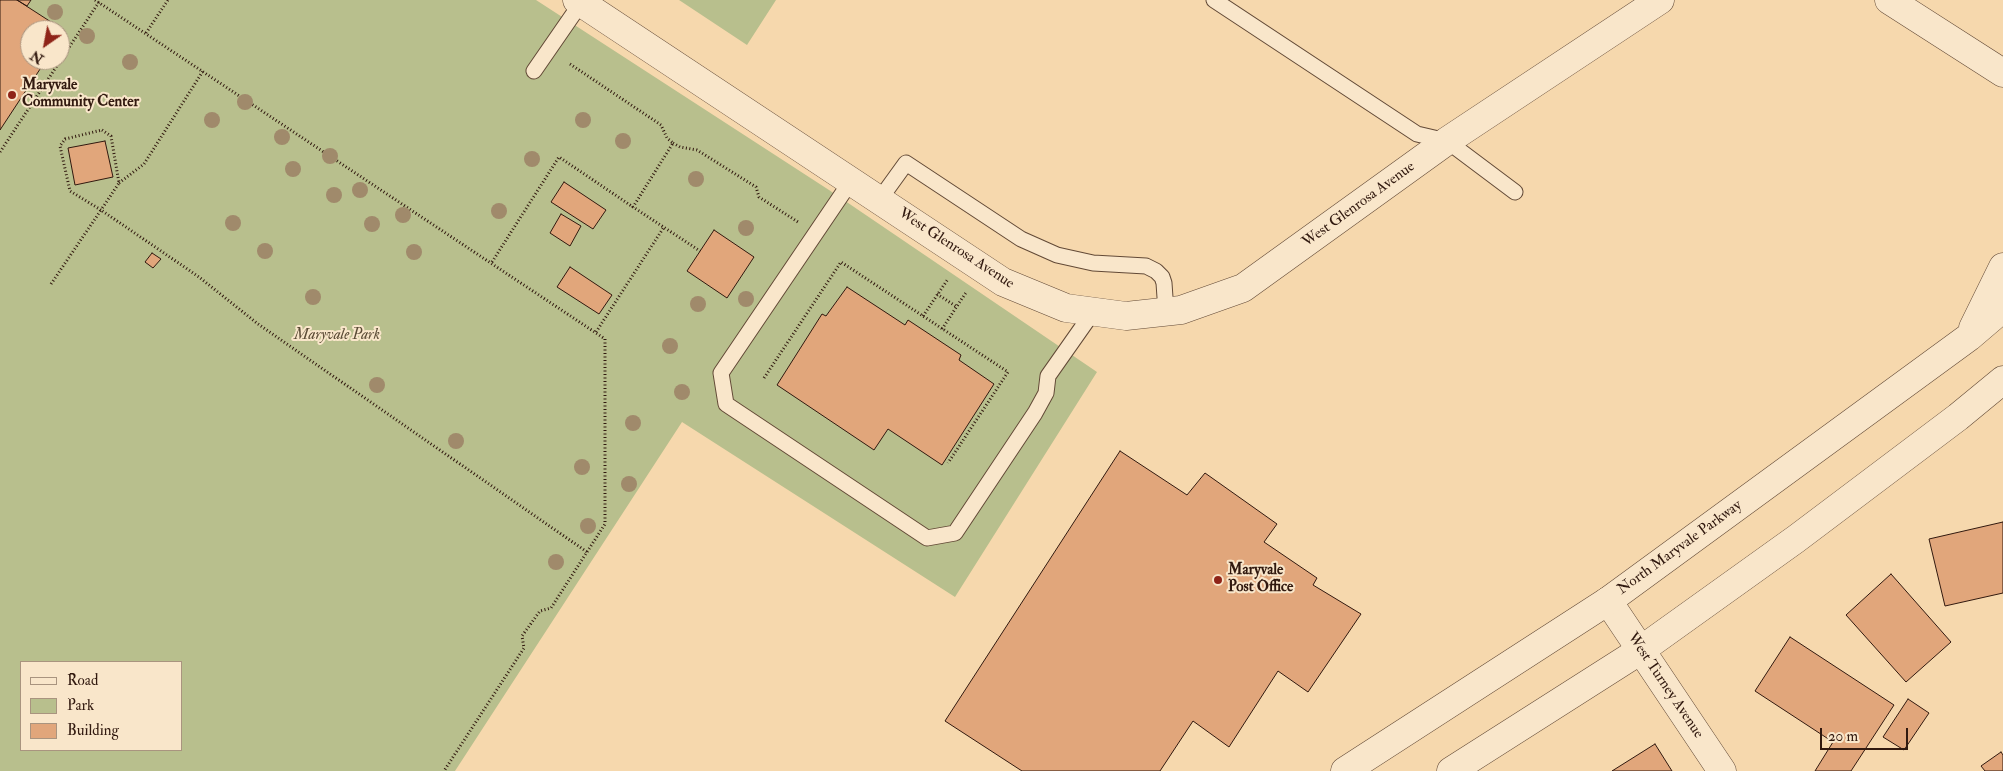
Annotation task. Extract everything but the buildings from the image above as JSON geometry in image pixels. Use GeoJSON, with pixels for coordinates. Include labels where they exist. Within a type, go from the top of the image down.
{"type":"FeatureCollection","features":[{"type":"Feature","properties":{"kind":"street","name":"West Glenrosa Avenue"},"geometry":{"type":"LineString","coordinates":[[579,1],[1003,282],[1066,308],[1126,316],[1181,310],[1243,288],[1447,141],[1660,0]]}},
{"type":"Feature","properties":{"kind":"street"},"geometry":{"type":"LineString","coordinates":[[1889,0],[2003,74]]}},
{"type":"Feature","properties":{"kind":"street"},"geometry":{"type":"LineString","coordinates":[[1969,337],[2003,266]]}},
{"type":"Feature","properties":{"kind":"street","name":"North Maryvale Parkway"},"geometry":{"type":"LineString","coordinates":[[1345,771],[1608,601],[1969,337],[2003,308]]}},
{"type":"Feature","properties":{"kind":"street"},"geometry":{"type":"LineString","coordinates":[[1451,771],[1641,650],[1796,539],[1958,417],[2003,380]]}},
{"type":"Feature","properties":{"kind":"street","name":"West Turney Avenue"},"geometry":{"type":"LineString","coordinates":[[1608,601],[1722,771]]}},
{"type":"Feature","properties":{"kind":"lane"},"geometry":{"type":"LineString","coordinates":[[1214,0],[1417,134],[1447,141],[1515,192]]}},
{"type":"Feature","properties":{"kind":"lane"},"geometry":{"type":"LineString","coordinates":[[534,71],[579,1]]}},
{"type":"Feature","properties":{"kind":"lane"},"geometry":{"type":"LineString","coordinates":[[880,199],[906,163],[1020,239],[1057,256],[1093,263],[1146,266],[1156,271],[1162,276],[1164,283],[1166,312]]}},
{"type":"Feature","properties":{"kind":"lane"},"geometry":{"type":"LineString","coordinates":[[851,181],[721,373],[726,404],[927,538],[955,533],[1036,413],[1046,393],[1048,376],[1093,312]]}},
{"type":"Feature","properties":{"kind":"path"},"geometry":{"type":"LineString","coordinates":[[146,33],[168,0]]}},
{"type":"Feature","properties":{"kind":"path"},"geometry":{"type":"LineString","coordinates":[[0,152],[97,1],[492,262],[605,339],[606,524],[551,608],[540,611],[522,636],[524,648],[444,771]]}},
{"type":"Feature","properties":{"kind":"path"},"geometry":{"type":"LineString","coordinates":[[570,64],[661,125],[667,138],[673,143],[680,147],[697,150],[712,159],[756,188],[759,197],[763,201],[805,226]]}},
{"type":"Feature","properties":{"kind":"path"},"geometry":{"type":"LineString","coordinates":[[51,284],[119,183],[144,164],[203,71]]}},
{"type":"Feature","properties":{"kind":"path"},"geometry":{"type":"LineString","coordinates":[[119,183],[111,136],[102,130],[64,139],[60,146],[70,191],[199,277],[266,330],[587,552]]}},
{"type":"Feature","properties":{"kind":"path"},"geometry":{"type":"LineString","coordinates":[[633,207],[673,143]]}},
{"type":"Feature","properties":{"kind":"path"},"geometry":{"type":"LineString","coordinates":[[492,262],[559,157],[700,251]]}},
{"type":"Feature","properties":{"kind":"path"},"geometry":{"type":"LineString","coordinates":[[596,332],[664,226]]}},
{"type":"Feature","properties":{"kind":"path"},"geometry":{"type":"LineString","coordinates":[[764,378],[841,262],[1008,372],[948,463]]}},
{"type":"Feature","properties":{"kind":"path"},"geometry":{"type":"LineString","coordinates":[[923,316],[948,278],[955,282]]}},
{"type":"Feature","properties":{"kind":"path"},"geometry":{"type":"LineString","coordinates":[[942,328],[967,290],[961,286]]}},
{"type":"Feature","properties":{"kind":"path"},"geometry":{"type":"LineString","coordinates":[[937,294],[956,307]]}},
{"type":"Feature","properties":{"kind":"green space","name":"Maryvale Park"},"geometry":{"type":"Polygon","coordinates":[[[0,0],[536,0],[829,190],[1097,372],[955,597],[682,422],[455,771],[0,771],[0,0]]]}},
{"type":"Feature","properties":{"kind":"green space"},"geometry":{"type":"Polygon","coordinates":[[[679,0],[776,0],[747,45],[679,0]]]}},
{"type":"Feature","properties":{"kind":"place","name":"Maryvale Community Center"},"geometry":{"type":"Point","coordinates":[12,95]}},
{"type":"Feature","properties":{"kind":"place","name":"Maryvale Post Office"},"geometry":{"type":"Point","coordinates":[1218,580]}}]}
